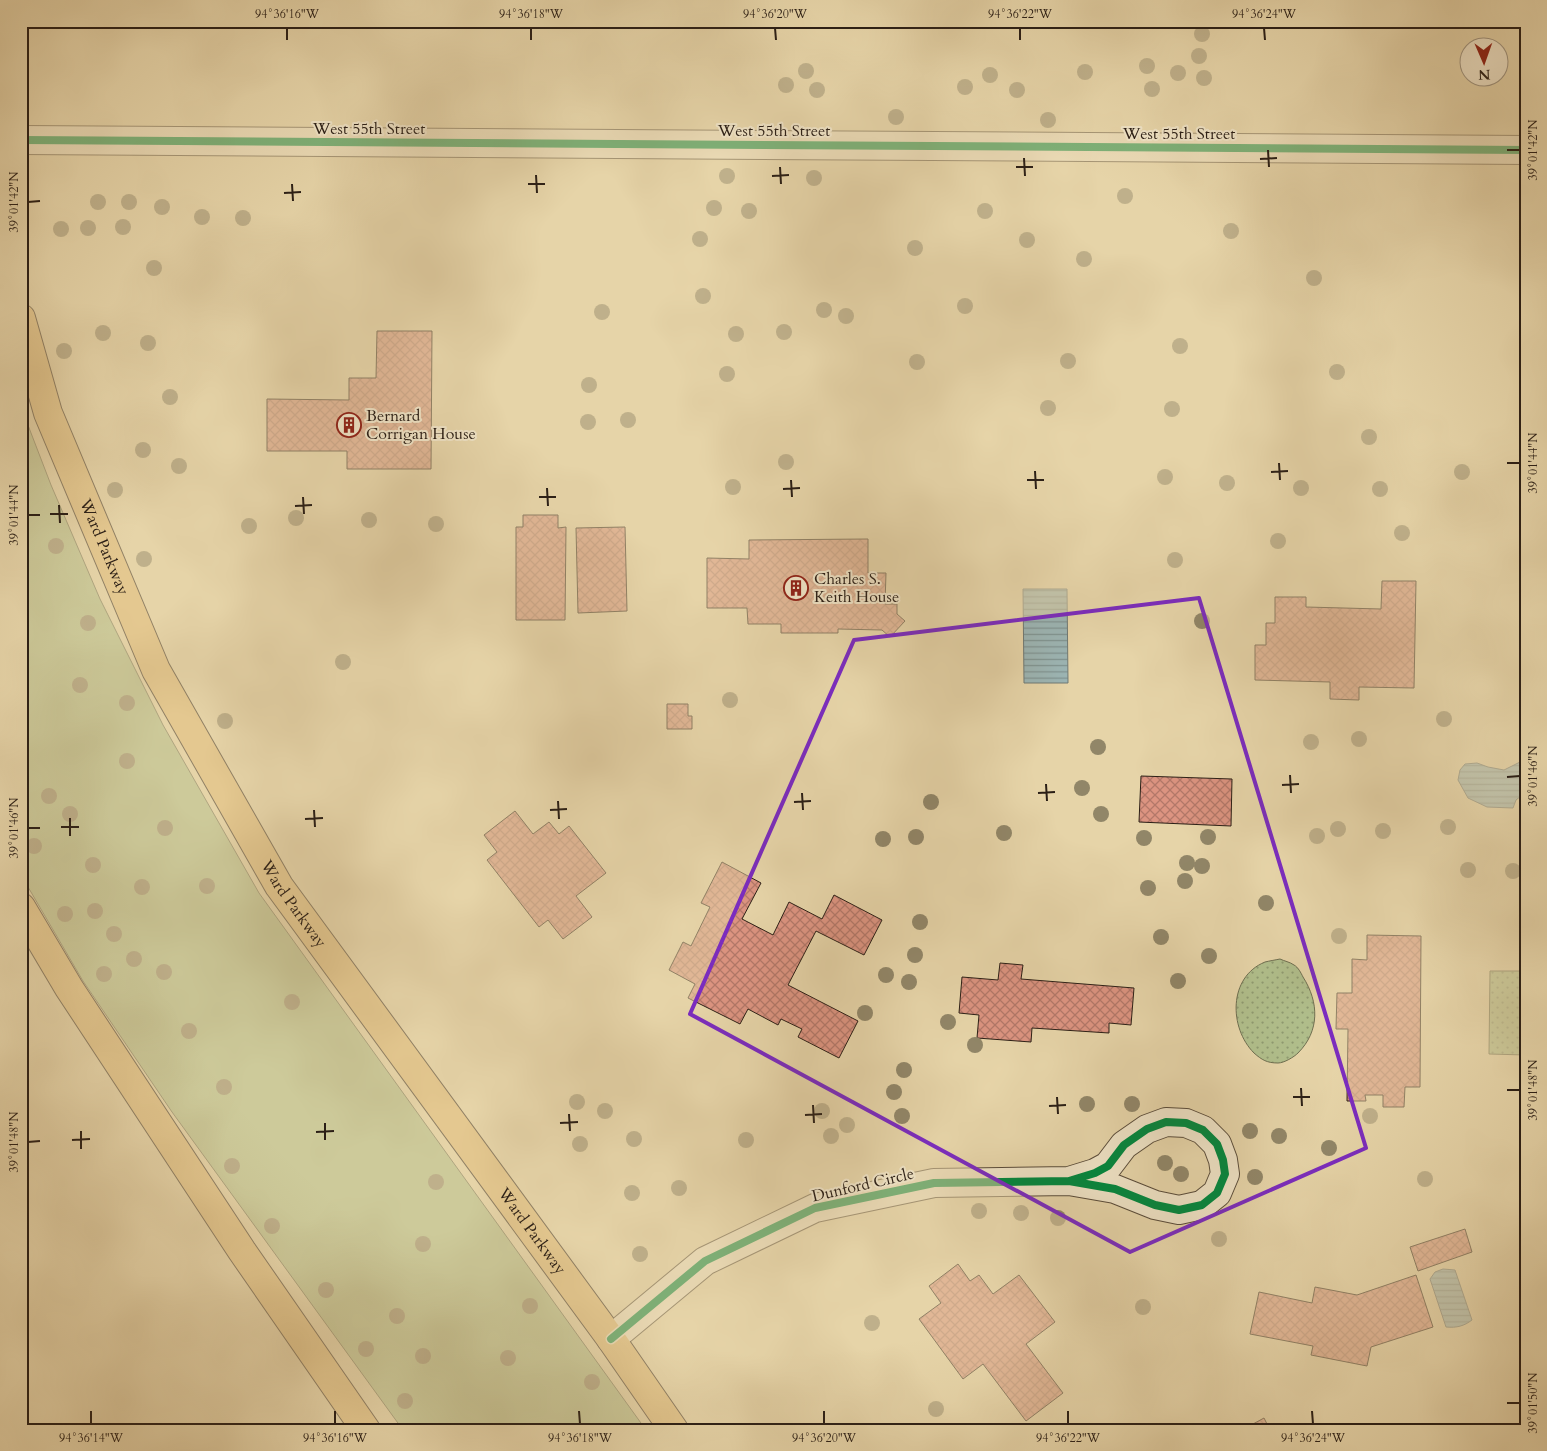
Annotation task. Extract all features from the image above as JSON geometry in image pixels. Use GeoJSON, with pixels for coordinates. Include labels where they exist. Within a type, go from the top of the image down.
{"type":"FeatureCollection","features":[{"type":"Feature","properties":{"kind":"main road","name":"Ward Parkway"},"geometry":{"type":"LineString","coordinates":[[21,318],[48,413],[156,670],[279,886],[611,1339],[674,1430]]}},
{"type":"Feature","properties":{"kind":"main road"},"geometry":{"type":"LineString","coordinates":[[21,907],[69,988],[231,1235],[366,1430]]}},
{"type":"Feature","properties":{"kind":"street","name":"West 55th Street"},"geometry":{"type":"LineString","coordinates":[[21,140],[1526,150]]}},
{"type":"Feature","properties":{"kind":"street","name":"Dunford Circle"},"geometry":{"type":"LineString","coordinates":[[611,1339],[705,1261],[815,1208],[934,1183],[1069,1181],[1115,1189],[1155,1206],[1179,1210],[1202,1205],[1217,1193],[1225,1174],[1218,1144],[1203,1130],[1186,1123],[1166,1122],[1146,1128],[1124,1145],[1108,1166],[1095,1173],[1069,1181]]}},
{"type":"Feature","properties":{"kind":"highlighted area"},"geometry":{"type":"Polygon","coordinates":[[[1199,598],[1366,1148],[1130,1252],[690,1014],[854,640],[1199,598]]]}},
{"type":"Feature","properties":{"kind":"green space"},"geometry":{"type":"Polygon","coordinates":[[[21,407],[51,485],[100,599],[163,725],[259,893],[646,1430],[403,1430],[172,1112],[83,981],[21,875],[21,407]]]}},
{"type":"Feature","properties":{"kind":"green space"},"geometry":{"type":"Polygon","coordinates":[[[1280,959],[1297,967],[1312,996],[1315,1016],[1310,1035],[1298,1053],[1286,1061],[1274,1063],[1260,1058],[1246,1043],[1240,1030],[1236,1004],[1244,979],[1253,969],[1265,962],[1280,959]]]}},
{"type":"Feature","properties":{"kind":"green space"},"geometry":{"type":"Polygon","coordinates":[[[1490,971],[1526,971],[1526,1055],[1489,1054],[1490,971]]]}},
{"type":"Feature","properties":{"kind":"water"},"geometry":{"type":"Polygon","coordinates":[[[1023,589],[1067,589],[1068,683],[1024,683],[1023,589]]]}},
{"type":"Feature","properties":{"kind":"water"},"geometry":{"type":"Polygon","coordinates":[[[1520,762],[1526,762],[1526,792],[1516,800],[1513,808],[1487,807],[1468,798],[1458,780],[1460,770],[1465,764],[1477,763],[1504,770],[1520,762]]]}},
{"type":"Feature","properties":{"kind":"water"},"geometry":{"type":"Polygon","coordinates":[[[1443,1269],[1455,1270],[1472,1320],[1466,1324],[1446,1327],[1430,1279],[1435,1272],[1443,1269]]]}},
{"type":"Feature","properties":{"kind":"building","name":"Bernard Corrigan House"},"geometry":{"type":"Polygon","coordinates":[[[377,331],[432,331],[431,469],[347,469],[347,451],[267,451],[267,399],[349,400],[349,378],[376,378],[377,331]]]}},
{"type":"Feature","properties":{"kind":"building"},"geometry":{"type":"Polygon","coordinates":[[[523,515],[558,515],[558,528],[566,527],[565,620],[516,620],[516,527],[523,527],[523,515]]]}},
{"type":"Feature","properties":{"kind":"building"},"geometry":{"type":"Polygon","coordinates":[[[625,527],[627,611],[578,613],[576,528],[625,527]]]}},
{"type":"Feature","properties":{"kind":"building","name":"Charles S. Keith House"},"geometry":{"type":"Polygon","coordinates":[[[868,539],[868,573],[886,573],[885,604],[897,604],[897,614],[905,621],[890,637],[882,630],[838,629],[838,633],[781,633],[781,624],[748,624],[747,608],[707,608],[707,558],[749,559],[749,540],[868,539]]]}},
{"type":"Feature","properties":{"kind":"building"},"geometry":{"type":"Polygon","coordinates":[[[1382,581],[1416,581],[1414,688],[1359,687],[1359,700],[1330,699],[1330,682],[1255,680],[1255,645],[1266,645],[1266,623],[1275,623],[1275,597],[1306,597],[1306,607],[1381,609],[1382,581]]]}},
{"type":"Feature","properties":{"kind":"building"},"geometry":{"type":"Polygon","coordinates":[[[667,704],[688,704],[688,716],[692,716],[692,729],[667,729],[667,704]]]}},
{"type":"Feature","properties":{"kind":"building"},"geometry":{"type":"Polygon","coordinates":[[[1141,776],[1232,779],[1231,826],[1139,822],[1141,776]]]}},
{"type":"Feature","properties":{"kind":"building"},"geometry":{"type":"Polygon","coordinates":[[[515,811],[533,834],[549,822],[559,834],[569,826],[606,873],[576,896],[592,917],[563,939],[548,920],[539,927],[487,860],[497,852],[484,835],[515,811]]]}},
{"type":"Feature","properties":{"kind":"building"},"geometry":{"type":"Polygon","coordinates":[[[722,862],[761,883],[742,919],[773,935],[789,902],[822,919],[834,895],[882,920],[864,955],[816,931],[788,985],[858,1021],[839,1058],[798,1037],[802,1029],[781,1019],[778,1025],[748,1009],[740,1024],[688,998],[695,984],[669,970],[683,942],[691,946],[710,907],[701,903],[722,862]]]}},
{"type":"Feature","properties":{"kind":"building"},"geometry":{"type":"Polygon","coordinates":[[[1367,935],[1421,936],[1420,1087],[1405,1087],[1404,1107],[1383,1107],[1383,1095],[1365,1095],[1366,1101],[1347,1101],[1348,1029],[1336,1029],[1337,993],[1352,993],[1352,959],[1367,960],[1367,935]]]}},
{"type":"Feature","properties":{"kind":"building"},"geometry":{"type":"Polygon","coordinates":[[[1000,963],[1023,965],[1021,979],[1134,988],[1131,1025],[1109,1023],[1109,1033],[1032,1028],[1031,1042],[977,1038],[979,1015],[959,1013],[962,977],[998,980],[1000,963]]]}},
{"type":"Feature","properties":{"kind":"building"},"geometry":{"type":"Polygon","coordinates":[[[1465,1229],[1472,1252],[1418,1271],[1410,1247],[1465,1229]]]}},
{"type":"Feature","properties":{"kind":"building"},"geometry":{"type":"Polygon","coordinates":[[[958,1264],[970,1281],[979,1275],[993,1294],[1019,1275],[1055,1322],[1026,1344],[1063,1393],[1026,1421],[983,1364],[963,1379],[919,1319],[941,1303],[929,1286],[958,1264]]]}},
{"type":"Feature","properties":{"kind":"building"},"geometry":{"type":"Polygon","coordinates":[[[1416,1275],[1433,1327],[1371,1347],[1367,1366],[1311,1355],[1313,1346],[1250,1334],[1259,1292],[1312,1303],[1315,1287],[1357,1295],[1416,1275]]]}},
{"type":"Feature","properties":{"kind":"building"},"geometry":{"type":"Polygon","coordinates":[[[1264,1418],[1270,1430],[1242,1430],[1264,1418]]]}},
{"type":"Feature","properties":{"kind":"cycle path"},"geometry":{"type":"LineString","coordinates":[[21,140],[1526,150]]}},
{"type":"Feature","properties":{"kind":"cycle path"},"geometry":{"type":"LineString","coordinates":[[611,1339],[705,1261],[815,1208],[934,1183],[1069,1181],[1115,1189],[1155,1205],[1179,1210],[1202,1205],[1217,1193],[1225,1174],[1223,1160],[1217,1144],[1203,1130],[1186,1123],[1166,1122],[1147,1129],[1124,1145],[1108,1166],[1095,1173],[1069,1181]]}},
{"type":"Feature","properties":{"kind":"place","name":"Bernard Corrigan House"},"geometry":{"type":"Point","coordinates":[349,425]}},
{"type":"Feature","properties":{"kind":"place","name":"Charles S. Keith House"},"geometry":{"type":"Point","coordinates":[796,588]}}]}
